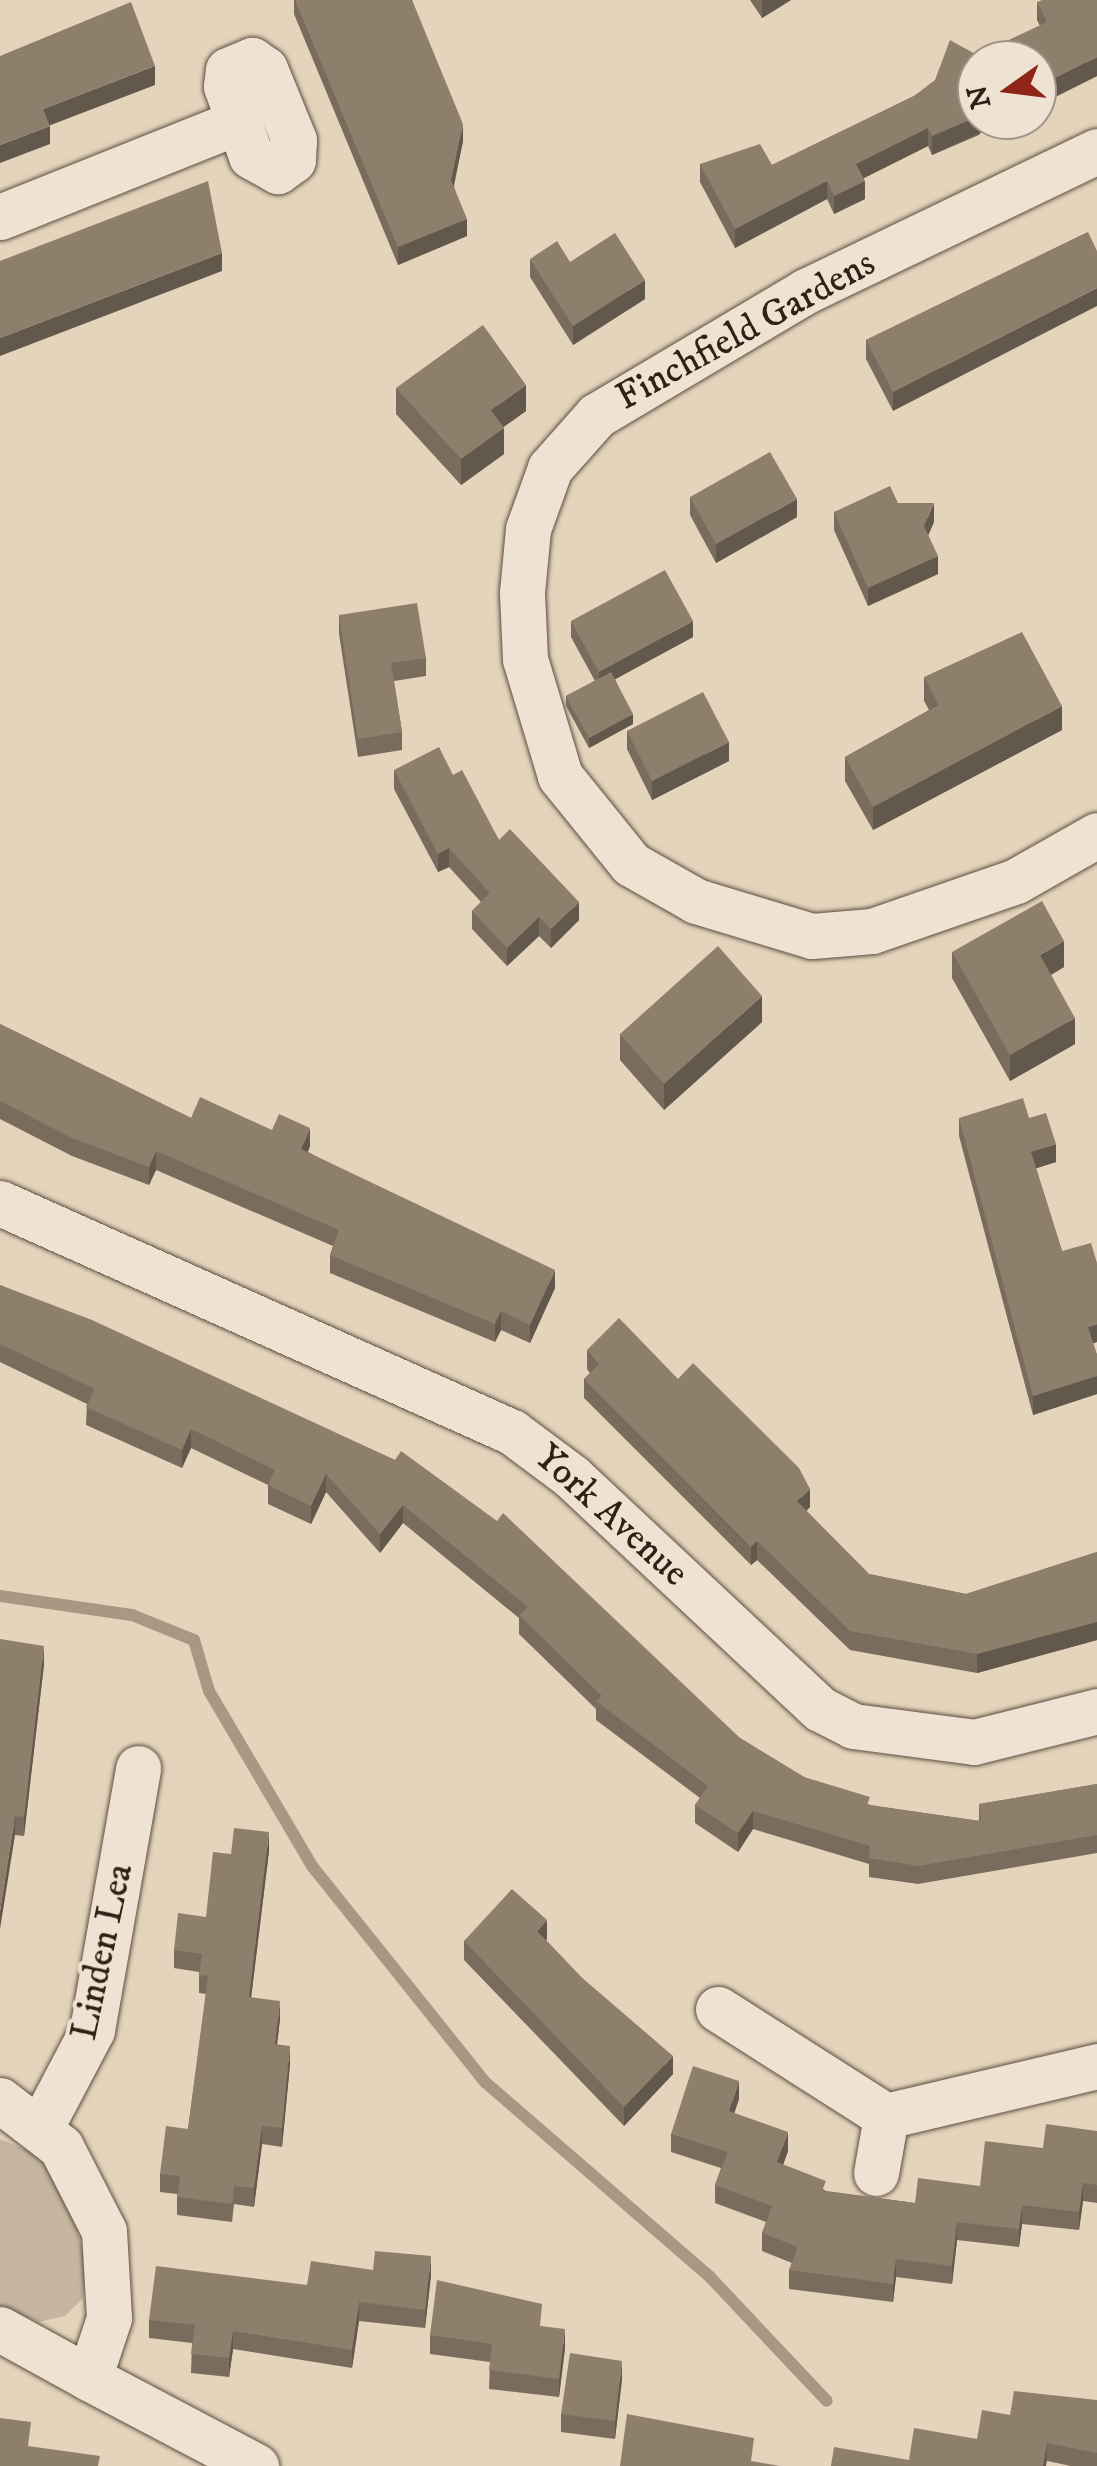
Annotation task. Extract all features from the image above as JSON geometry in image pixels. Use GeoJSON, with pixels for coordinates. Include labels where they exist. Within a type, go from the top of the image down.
{"type":"FeatureCollection","features":[{"type":"Feature","properties":{"kind":"street"},"geometry":{"type":"LineString","coordinates":[[0,217],[238,122]]}},
{"type":"Feature","properties":{"kind":"street","name":"Finchfield Gardens"},"geometry":{"type":"LineString","coordinates":[[1097,151],[806,291],[597,415],[550,468],[528,529],[522,594],[525,659],[560,776],[631,864],[696,900],[812,936],[872,931],[1016,881],[1097,834]]}},
{"type":"Feature","properties":{"kind":"street","name":"York Avenue"},"geometry":{"type":"LineString","coordinates":[[0,1202],[512,1432],[572,1476],[820,1709],[853,1726],[974,1742],[1097,1711]]}},
{"type":"Feature","properties":{"kind":"street","name":"Linden Lea"},"geometry":{"type":"LineString","coordinates":[[42,2125],[92,2030],[138,1768]]}},
{"type":"Feature","properties":{"kind":"street"},"geometry":{"type":"LineString","coordinates":[[718,2010],[886,2116],[1097,2066]]}},
{"type":"Feature","properties":{"kind":"street"},"geometry":{"type":"LineString","coordinates":[[0,2100],[42,2125],[104,2231],[109,2318],[89,2378]]}},
{"type":"Feature","properties":{"kind":"street"},"geometry":{"type":"LineString","coordinates":[[876,2173],[886,2116]]}},
{"type":"Feature","properties":{"kind":"street"},"geometry":{"type":"LineString","coordinates":[[0,2329],[256,2466]]}},
{"type":"Feature","properties":{"kind":"shaded area"},"geometry":{"type":"Polygon","coordinates":[[[0,2139],[37,2154],[71,2204],[85,2261],[83,2298],[65,2316],[39,2322],[0,2306],[0,2139]]]}},
{"type":"Feature","properties":{"kind":"building"},"geometry":{"type":"Polygon","coordinates":[[[295,0],[412,0],[463,124],[451,180],[467,219],[398,247],[295,0]]]}},
{"type":"Feature","properties":{"kind":"building"},"geometry":{"type":"Polygon","coordinates":[[[1097,0],[1097,57],[1057,77],[1057,40],[1009,40],[1047,22],[1037,2],[1097,0]]]}},
{"type":"Feature","properties":{"kind":"building"},"geometry":{"type":"Polygon","coordinates":[[[131,2],[155,66],[43,109],[50,126],[0,145],[0,56],[131,2]]]}},
{"type":"Feature","properties":{"kind":"building"},"geometry":{"type":"Polygon","coordinates":[[[950,40],[957,44],[957,125],[932,136],[928,128],[856,164],[865,181],[834,196],[827,181],[735,229],[700,164],[760,144],[772,165],[914,96],[935,80],[950,40]]]}},
{"type":"Feature","properties":{"kind":"building"},"geometry":{"type":"Polygon","coordinates":[[[208,181],[222,253],[0,338],[0,261],[208,181]]]}},
{"type":"Feature","properties":{"kind":"building"},"geometry":{"type":"Polygon","coordinates":[[[1088,232],[1097,251],[1097,288],[893,392],[866,340],[1088,232]]]}},
{"type":"Feature","properties":{"kind":"building"},"geometry":{"type":"Polygon","coordinates":[[[615,233],[645,280],[573,326],[530,259],[557,241],[570,262],[615,233]]]}},
{"type":"Feature","properties":{"kind":"building"},"geometry":{"type":"Polygon","coordinates":[[[483,325],[526,385],[491,410],[504,428],[461,459],[396,388],[483,325]]]}},
{"type":"Feature","properties":{"kind":"building"},"geometry":{"type":"Polygon","coordinates":[[[770,452],[797,499],[716,544],[690,497],[770,452]]]}},
{"type":"Feature","properties":{"kind":"building"},"geometry":{"type":"Polygon","coordinates":[[[890,486],[898,503],[934,503],[924,526],[938,556],[868,588],[834,512],[890,486]]]}},
{"type":"Feature","properties":{"kind":"building"},"geometry":{"type":"Polygon","coordinates":[[[665,570],[693,621],[599,672],[571,621],[665,570]]]}},
{"type":"Feature","properties":{"kind":"building"},"geometry":{"type":"Polygon","coordinates":[[[417,603],[426,658],[391,663],[402,732],[358,739],[339,615],[417,603]]]}},
{"type":"Feature","properties":{"kind":"building"},"geometry":{"type":"Polygon","coordinates":[[[1022,632],[1062,706],[873,807],[845,757],[939,705],[924,677],[1022,632]]]}},
{"type":"Feature","properties":{"kind":"building"},"geometry":{"type":"Polygon","coordinates":[[[611,672],[633,714],[589,738],[566,696],[611,672]]]}},
{"type":"Feature","properties":{"kind":"building"},"geometry":{"type":"Polygon","coordinates":[[[703,692],[729,742],[652,781],[627,731],[703,692]]]}},
{"type":"Feature","properties":{"kind":"building"},"geometry":{"type":"Polygon","coordinates":[[[439,747],[453,775],[462,770],[499,840],[510,829],[579,902],[551,929],[539,917],[507,948],[472,911],[490,893],[449,848],[438,854],[394,770],[439,747]]]}},
{"type":"Feature","properties":{"kind":"building"},"geometry":{"type":"Polygon","coordinates":[[[1042,901],[1064,941],[1040,955],[1075,1018],[1010,1055],[952,952],[1042,901]]]}},
{"type":"Feature","properties":{"kind":"building"},"geometry":{"type":"Polygon","coordinates":[[[718,946],[762,996],[664,1084],[620,1034],[718,946]]]}},
{"type":"Feature","properties":{"kind":"building"},"geometry":{"type":"Polygon","coordinates":[[[0,1024],[191,1118],[200,1097],[272,1130],[279,1114],[310,1128],[301,1149],[555,1270],[530,1325],[501,1311],[495,1324],[330,1255],[339,1230],[156,1151],[149,1167],[72,1138],[0,1101],[0,1024]]]}},
{"type":"Feature","properties":{"kind":"building"},"geometry":{"type":"Polygon","coordinates":[[[1023,1098],[1029,1118],[1046,1113],[1056,1144],[1031,1152],[1062,1251],[1091,1243],[1097,1263],[1097,1324],[1088,1327],[1097,1355],[1097,1376],[1033,1396],[959,1118],[1023,1098]]]}},
{"type":"Feature","properties":{"kind":"building"},"geometry":{"type":"Polygon","coordinates":[[[0,1285],[92,1320],[395,1460],[401,1451],[497,1521],[503,1513],[740,1738],[804,1777],[870,1797],[867,1805],[981,1821],[979,1804],[1097,1784],[1097,1835],[918,1866],[869,1858],[870,1846],[753,1811],[738,1833],[695,1805],[708,1786],[596,1701],[602,1696],[519,1615],[528,1607],[403,1505],[380,1534],[326,1474],[311,1506],[268,1485],[275,1470],[191,1429],[182,1450],[86,1407],[95,1389],[0,1344],[0,1285]]]}},
{"type":"Feature","properties":{"kind":"building"},"geometry":{"type":"Polygon","coordinates":[[[619,1318],[678,1379],[693,1363],[799,1468],[810,1489],[797,1501],[869,1574],[966,1594],[1097,1552],[1097,1622],[977,1654],[850,1631],[757,1541],[751,1547],[584,1379],[599,1364],[587,1350],[619,1318]]]}},
{"type":"Feature","properties":{"kind":"building"},"geometry":{"type":"Polygon","coordinates":[[[0,1639],[44,1646],[24,1817],[15,1816],[0,1911],[0,1639]]]}},
{"type":"Feature","properties":{"kind":"building"},"geometry":{"type":"Polygon","coordinates":[[[234,1828],[269,1832],[249,1997],[280,2001],[275,2044],[290,2046],[282,2128],[262,2126],[254,2188],[234,2186],[232,2204],[177,2197],[180,2176],[160,2174],[166,2126],[188,2129],[208,1976],[199,1975],[202,1954],[174,1950],[178,1913],[206,1917],[213,1852],[231,1854],[234,1828]]]}},
{"type":"Feature","properties":{"kind":"building"},"geometry":{"type":"Polygon","coordinates":[[[512,1889],[547,1920],[537,1931],[580,1976],[673,2056],[624,2107],[464,1941],[512,1889]]]}},
{"type":"Feature","properties":{"kind":"building"},"geometry":{"type":"Polygon","coordinates":[[[693,2066],[739,2081],[729,2111],[788,2132],[777,2162],[826,2181],[822,2191],[915,2203],[918,2178],[980,2186],[985,2141],[1043,2148],[1046,2124],[1097,2131],[1097,2185],[1083,2183],[1079,2212],[1022,2205],[1019,2229],[957,2222],[952,2266],[896,2259],[893,2284],[789,2270],[798,2247],[762,2233],[772,2206],[715,2185],[728,2152],[671,2134],[693,2066]]]}},
{"type":"Feature","properties":{"kind":"building"},"geometry":{"type":"Polygon","coordinates":[[[375,2251],[431,2256],[425,2310],[359,2302],[352,2350],[233,2331],[229,2358],[191,2354],[195,2325],[149,2320],[156,2266],[307,2285],[311,2261],[373,2270],[375,2251]]]}},
{"type":"Feature","properties":{"kind":"building"},"geometry":{"type":"Polygon","coordinates":[[[437,2280],[542,2304],[540,2326],[565,2329],[559,2379],[489,2370],[492,2344],[430,2335],[437,2280]]]}},
{"type":"Feature","properties":{"kind":"building"},"geometry":{"type":"Polygon","coordinates":[[[570,2353],[622,2361],[615,2421],[561,2414],[570,2353]]]}},
{"type":"Feature","properties":{"kind":"building"},"geometry":{"type":"Polygon","coordinates":[[[1014,2391],[1097,2400],[1097,2453],[1047,2443],[1043,2466],[831,2466],[834,2447],[909,2460],[914,2428],[977,2439],[982,2410],[1010,2415],[1014,2391]]]}},
{"type":"Feature","properties":{"kind":"building"},"geometry":{"type":"Polygon","coordinates":[[[627,2414],[754,2438],[751,2461],[780,2466],[620,2466],[627,2414]]]}},
{"type":"Feature","properties":{"kind":"building"},"geometry":{"type":"Polygon","coordinates":[[[0,2418],[31,2422],[28,2446],[100,2456],[98,2466],[0,2466],[0,2418]]]}},
{"type":"Feature","properties":{"kind":"waterway"},"geometry":{"type":"LineString","coordinates":[[0,1596],[132,1615],[194,1640],[209,1691],[312,1866],[485,2082],[710,2277],[827,2401]]}}]}
